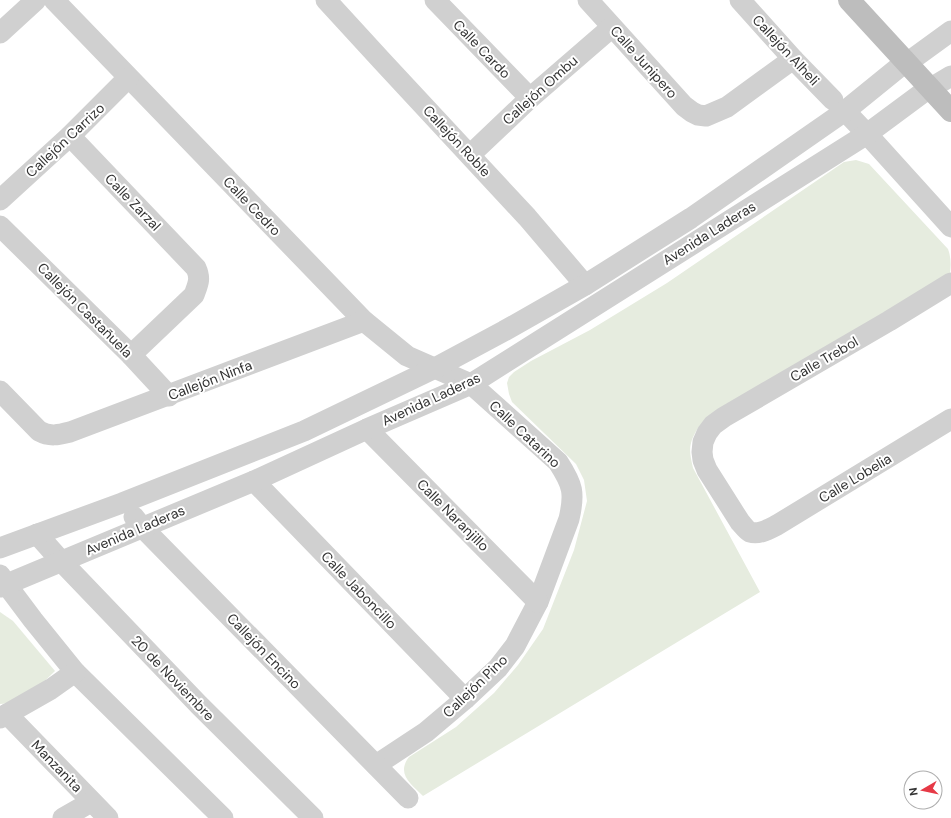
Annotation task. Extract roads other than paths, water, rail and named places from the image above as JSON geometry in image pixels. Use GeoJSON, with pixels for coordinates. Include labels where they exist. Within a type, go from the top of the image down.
{"type":"FeatureCollection","features":[{"type":"Feature","properties":{"kind":"street"},"geometry":{"type":"LineString","coordinates":[[0,33],[36,0]]}},
{"type":"Feature","properties":{"kind":"street","name":"Calle Cedro"},"geometry":{"type":"LineString","coordinates":[[54,0],[364,322],[407,356],[471,384]]}},
{"type":"Feature","properties":{"kind":"street","name":"Callejón Roble"},"geometry":{"type":"LineString","coordinates":[[326,0],[527,217],[585,284]]}},
{"type":"Feature","properties":{"kind":"street","name":"Calle Cardo"},"geometry":{"type":"LineString","coordinates":[[435,0],[530,98]]}},
{"type":"Feature","properties":{"kind":"street","name":"Calle Junipero"},"geometry":{"type":"LineString","coordinates":[[588,0],[684,106],[698,115],[706,116],[728,107],[793,59]]}},
{"type":"Feature","properties":{"kind":"street","name":"Callejón Alheli"},"geometry":{"type":"LineString","coordinates":[[740,0],[793,59],[867,134],[951,227]]}},
{"type":"Feature","properties":{"kind":"street"},"geometry":{"type":"LineString","coordinates":[[849,0],[951,111]]}},
{"type":"Feature","properties":{"kind":"street","name":"Callejón Ombu"},"geometry":{"type":"LineString","coordinates":[[470,155],[530,98],[612,27]]}},
{"type":"Feature","properties":{"kind":"street","name":"Avenida Laderas"},"geometry":{"type":"LineString","coordinates":[[0,548],[122,503],[304,432],[435,368],[504,331],[585,284],[692,218],[839,106],[907,63],[951,30]]}},
{"type":"Feature","properties":{"kind":"street","name":"Avenida Laderas"},"geometry":{"type":"LineString","coordinates":[[2,582],[61,561],[254,481],[367,429],[471,384],[867,134],[921,94],[951,76]]}},
{"type":"Feature","properties":{"kind":"street","name":"Callejón Carrizo"},"geometry":{"type":"LineString","coordinates":[[0,200],[70,136],[128,78]]}},
{"type":"Feature","properties":{"kind":"street","name":"Calle Zarzal"},"geometry":{"type":"LineString","coordinates":[[70,136],[196,268],[199,275],[198,284],[194,295],[131,355]]}},
{"type":"Feature","properties":{"kind":"street","name":"Callejón Castañuela"},"geometry":{"type":"LineString","coordinates":[[0,226],[131,355],[169,396]]}},
{"type":"Feature","properties":{"kind":"street","name":"Calle Trebol"},"geometry":{"type":"LineString","coordinates":[[756,532],[750,532],[745,528],[707,470],[703,460],[703,442],[713,425],[724,417],[889,321],[951,283]]}},
{"type":"Feature","properties":{"kind":"street","name":"Callejón Ninfa"},"geometry":{"type":"LineString","coordinates":[[0,391],[39,431],[46,435],[56,435],[70,432],[169,396],[364,322]]}},
{"type":"Feature","properties":{"kind":"street","name":"Calle Catarino"},"geometry":{"type":"LineString","coordinates":[[471,384],[558,462],[568,476],[572,491]]}},
{"type":"Feature","properties":{"kind":"street","name":"Calle Lobelia"},"geometry":{"type":"LineString","coordinates":[[756,532],[767,530],[777,525],[951,419]]}},
{"type":"Feature","properties":{"kind":"street","name":"Calle Naranjillo"},"geometry":{"type":"LineString","coordinates":[[367,429],[538,602]]}},
{"type":"Feature","properties":{"kind":"street","name":"Calle Jaboncillo"},"geometry":{"type":"LineString","coordinates":[[254,481],[465,699]]}},
{"type":"Feature","properties":{"kind":"street","name":"Callejón Pino"},"geometry":{"type":"LineString","coordinates":[[376,765],[426,732],[465,699],[498,668],[515,646],[538,602],[569,520],[572,505],[572,491]]}},
{"type":"Feature","properties":{"kind":"street","name":"Callejón Encino"},"geometry":{"type":"LineString","coordinates":[[122,503],[142,527],[408,798]]}},
{"type":"Feature","properties":{"kind":"street","name":"20 de Noviembre"},"geometry":{"type":"LineString","coordinates":[[37,534],[199,705],[313,818]]}},
{"type":"Feature","properties":{"kind":"street"},"geometry":{"type":"LineString","coordinates":[[2,582],[75,672],[223,818]]}},
{"type":"Feature","properties":{"kind":"street"},"geometry":{"type":"LineString","coordinates":[[4,716],[51,689],[75,672]]}},
{"type":"Feature","properties":{"kind":"street","name":"Manzanita"},"geometry":{"type":"LineString","coordinates":[[4,716],[108,818]]}},
{"type":"Feature","properties":{"kind":"street"},"geometry":{"type":"LineString","coordinates":[[63,818],[91,802]]}}]}
